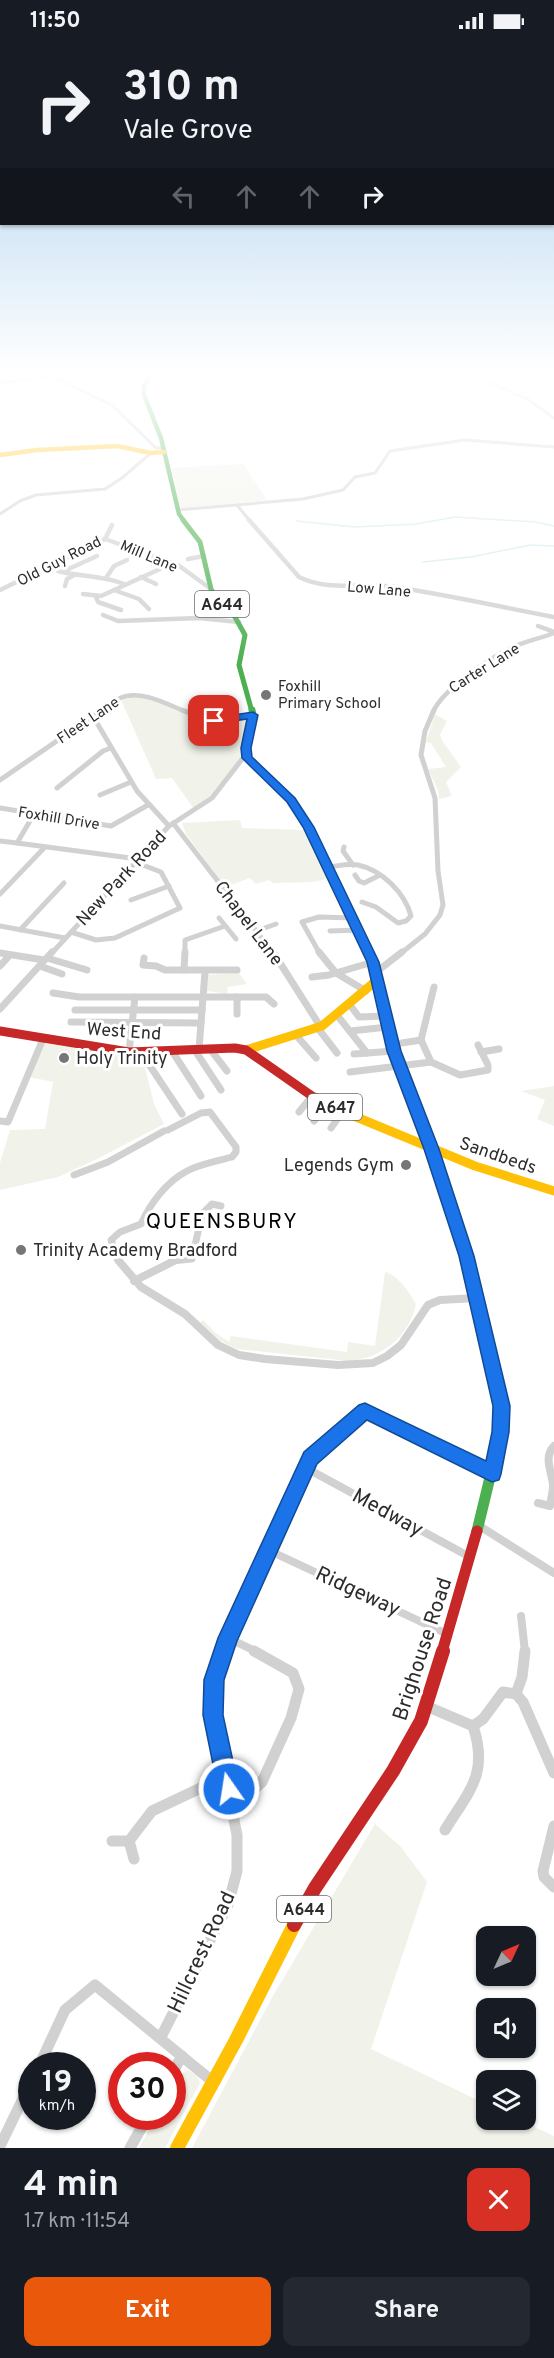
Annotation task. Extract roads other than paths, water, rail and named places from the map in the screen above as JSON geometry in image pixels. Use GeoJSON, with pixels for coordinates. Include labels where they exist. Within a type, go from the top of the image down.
{"type":"FeatureCollection","features":[{"type":"Feature","properties":{"kind":"main road","name":"A644"},"geometry":{"type":"LineString","coordinates":[[168,469],[179,515],[200,542],[211,589],[239,622],[245,635],[239,665],[253,715],[246,748],[248,758],[291,800],[329,867],[373,962],[394,1051],[432,1149]]}},
{"type":"Feature","properties":{"kind":"main road"},"geometry":{"type":"LineString","coordinates":[[246,1050],[318,1027],[366,991],[376,976]]}},
{"type":"Feature","properties":{"kind":"main road","name":"West End"},"geometry":{"type":"LineString","coordinates":[[0,1031],[129,1052],[149,1053],[210,1048],[246,1050]]}},
{"type":"Feature","properties":{"kind":"main road","name":"A647"},"geometry":{"type":"LineString","coordinates":[[246,1050],[312,1096],[384,1130],[432,1149]]}},
{"type":"Feature","properties":{"kind":"main road","name":"Sandbeds"},"geometry":{"type":"LineString","coordinates":[[432,1149],[475,1166],[553,1188]]}},
{"type":"Feature","properties":{"kind":"main road","name":"Brighouse Road"},"geometry":{"type":"LineString","coordinates":[[177,2148],[214,2083],[281,1949],[315,1888],[393,1771],[421,1720],[448,1635],[492,1474],[501,1432],[501,1406],[467,1256],[432,1149]]}},
{"type":"Feature","properties":{"kind":"street"},"geometry":{"type":"LineString","coordinates":[[0,514],[20,501],[36,495],[105,489],[132,469]]}},
{"type":"Feature","properties":{"kind":"street"},"geometry":{"type":"LineString","coordinates":[[178,510],[303,499],[343,490],[355,477],[375,473],[378,469]]}},
{"type":"Feature","properties":{"kind":"street","name":"Low Lane"},"geometry":{"type":"LineString","coordinates":[[237,505],[289,567],[309,582],[325,585],[392,586],[554,617]]}},
{"type":"Feature","properties":{"kind":"street","name":"Old Guy Road"},"geometry":{"type":"LineString","coordinates":[[0,590],[105,539],[112,525]]}},
{"type":"Feature","properties":{"kind":"street"},"geometry":{"type":"LineString","coordinates":[[248,527],[254,526]]}},
{"type":"Feature","properties":{"kind":"street","name":"Mill Lane"},"geometry":{"type":"LineString","coordinates":[[105,539],[173,563],[211,589]]}},
{"type":"Feature","properties":{"kind":"street"},"geometry":{"type":"LineString","coordinates":[[98,555],[61,571],[74,575],[106,578],[124,584]]}},
{"type":"Feature","properties":{"kind":"street"},"geometry":{"type":"LineString","coordinates":[[188,560],[204,556]]}},
{"type":"Feature","properties":{"kind":"street"},"geometry":{"type":"LineString","coordinates":[[106,578],[114,566],[129,560]]}},
{"type":"Feature","properties":{"kind":"street"},"geometry":{"type":"LineString","coordinates":[[86,594],[96,597],[173,563]]}},
{"type":"Feature","properties":{"kind":"street"},"geometry":{"type":"LineString","coordinates":[[57,585],[65,585],[67,579],[74,575]]}},
{"type":"Feature","properties":{"kind":"street","name":"Mill Lane"},"geometry":{"type":"LineString","coordinates":[[192,577],[208,575]]}},
{"type":"Feature","properties":{"kind":"street"},"geometry":{"type":"LineString","coordinates":[[141,577],[156,584]]}},
{"type":"Feature","properties":{"kind":"street"},"geometry":{"type":"LineString","coordinates":[[114,590],[139,599],[149,609]]}},
{"type":"Feature","properties":{"kind":"street"},"geometry":{"type":"LineString","coordinates":[[96,597],[98,602],[120,611]]}},
{"type":"Feature","properties":{"kind":"street"},"geometry":{"type":"LineString","coordinates":[[103,615],[118,621],[199,618],[239,622]]}},
{"type":"Feature","properties":{"kind":"street"},"geometry":{"type":"LineString","coordinates":[[538,626],[554,632]]}},
{"type":"Feature","properties":{"kind":"street","name":"Carter Lane"},"geometry":{"type":"LineString","coordinates":[[376,976],[425,934],[440,915],[444,904],[438,871],[435,798],[421,755],[425,731],[436,706],[448,690],[513,647],[554,632]]}},
{"type":"Feature","properties":{"kind":"street","name":"Fleet Lane"},"geometry":{"type":"LineString","coordinates":[[0,780],[121,697],[135,695],[147,697],[214,721],[253,715]]}},
{"type":"Feature","properties":{"kind":"street","name":"Chapel Lane"},"geometry":{"type":"LineString","coordinates":[[90,719],[97,723],[131,783],[148,805],[171,825],[277,958],[318,1027],[338,1053]]}},
{"type":"Feature","properties":{"kind":"street"},"geometry":{"type":"LineString","coordinates":[[57,788],[103,751],[111,748]]}},
{"type":"Feature","properties":{"kind":"street","name":"New Park Road"},"geometry":{"type":"LineString","coordinates":[[0,1009],[171,825],[212,798],[243,758],[248,758]]}},
{"type":"Feature","properties":{"kind":"street"},"geometry":{"type":"LineString","coordinates":[[100,795],[131,783]]}},
{"type":"Feature","properties":{"kind":"street","name":"Foxhill Drive"},"geometry":{"type":"LineString","coordinates":[[0,808],[111,825],[148,805]]}},
{"type":"Feature","properties":{"kind":"street"},"geometry":{"type":"LineString","coordinates":[[16,843],[34,814]]}},
{"type":"Feature","properties":{"kind":"street"},"geometry":{"type":"LineString","coordinates":[[0,841],[136,861],[159,871],[180,908],[123,937],[105,940],[87,938],[71,932]]}},
{"type":"Feature","properties":{"kind":"street"},"geometry":{"type":"LineString","coordinates":[[0,894],[45,846]]}},
{"type":"Feature","properties":{"kind":"street"},"geometry":{"type":"LineString","coordinates":[[344,847],[343,851],[353,865]]}},
{"type":"Feature","properties":{"kind":"street"},"geometry":{"type":"LineString","coordinates":[[329,867],[362,866],[391,883],[410,908],[411,916],[398,924],[376,907],[362,902]]}},
{"type":"Feature","properties":{"kind":"street"},"geometry":{"type":"LineString","coordinates":[[356,875],[359,881],[364,883],[378,876]]}},
{"type":"Feature","properties":{"kind":"street"},"geometry":{"type":"LineString","coordinates":[[20,930],[64,883]]}},
{"type":"Feature","properties":{"kind":"street"},"geometry":{"type":"LineString","coordinates":[[134,897],[169,886]]}},
{"type":"Feature","properties":{"kind":"street"},"geometry":{"type":"LineString","coordinates":[[89,913],[99,915]]}},
{"type":"Feature","properties":{"kind":"street"},"geometry":{"type":"LineString","coordinates":[[219,918],[236,939]]}},
{"type":"Feature","properties":{"kind":"street"},"geometry":{"type":"LineString","coordinates":[[353,918],[306,919],[302,922],[323,960],[336,973],[366,991]]}},
{"type":"Feature","properties":{"kind":"street"},"geometry":{"type":"LineString","coordinates":[[256,931],[276,924]]}},
{"type":"Feature","properties":{"kind":"street"},"geometry":{"type":"LineString","coordinates":[[0,926],[65,938]]}},
{"type":"Feature","properties":{"kind":"street"},"geometry":{"type":"LineString","coordinates":[[184,970],[185,940],[225,926]]}},
{"type":"Feature","properties":{"kind":"street"},"geometry":{"type":"LineString","coordinates":[[330,931],[358,930]]}},
{"type":"Feature","properties":{"kind":"street"},"geometry":{"type":"LineString","coordinates":[[0,953],[87,970]]}},
{"type":"Feature","properties":{"kind":"street"},"geometry":{"type":"LineString","coordinates":[[0,966],[10,955]]}},
{"type":"Feature","properties":{"kind":"street"},"geometry":{"type":"LineString","coordinates":[[144,958],[143,965],[156,966],[165,970],[205,972],[237,970]]}},
{"type":"Feature","properties":{"kind":"street"},"geometry":{"type":"LineString","coordinates":[[44,961],[62,974]]}},
{"type":"Feature","properties":{"kind":"street"},"geometry":{"type":"LineString","coordinates":[[312,977],[336,973],[373,962]]}},
{"type":"Feature","properties":{"kind":"street"},"geometry":{"type":"LineString","coordinates":[[205,972],[201,1023],[196,1049],[221,1090]]}},
{"type":"Feature","properties":{"kind":"street"},"geometry":{"type":"LineString","coordinates":[[431,1062],[421,1040],[434,987]]}},
{"type":"Feature","properties":{"kind":"street"},"geometry":{"type":"LineString","coordinates":[[53,993],[79,997],[250,997],[266,998],[274,1004]]}},
{"type":"Feature","properties":{"kind":"street"},"geometry":{"type":"LineString","coordinates":[[129,1052],[135,997]]}},
{"type":"Feature","properties":{"kind":"street"},"geometry":{"type":"LineString","coordinates":[[237,997],[237,1014]]}},
{"type":"Feature","properties":{"kind":"street"},"geometry":{"type":"LineString","coordinates":[[350,1005],[359,1017],[386,1016]]}},
{"type":"Feature","properties":{"kind":"street"},"geometry":{"type":"LineString","coordinates":[[75,1010],[202,1010]]}},
{"type":"Feature","properties":{"kind":"street"},"geometry":{"type":"LineString","coordinates":[[337,1015],[367,1053]]}},
{"type":"Feature","properties":{"kind":"street"},"geometry":{"type":"LineString","coordinates":[[70,1022],[201,1023]]}},
{"type":"Feature","properties":{"kind":"street"},"geometry":{"type":"LineString","coordinates":[[350,1031],[388,1027]]}},
{"type":"Feature","properties":{"kind":"street"},"geometry":{"type":"LineString","coordinates":[[295,1034],[316,1058]]}},
{"type":"Feature","properties":{"kind":"street"},"geometry":{"type":"LineString","coordinates":[[0,1121],[8,1122],[44,1039]]}},
{"type":"Feature","properties":{"kind":"street"},"geometry":{"type":"LineString","coordinates":[[402,1043],[421,1040]]}},
{"type":"Feature","properties":{"kind":"street"},"geometry":{"type":"LineString","coordinates":[[210,1048],[227,1071]]}},
{"type":"Feature","properties":{"kind":"street"},"geometry":{"type":"LineString","coordinates":[[350,1071],[431,1062],[452,1073],[477,1073],[488,1070],[480,1048],[499,1049]]}},
{"type":"Feature","properties":{"kind":"street"},"geometry":{"type":"LineString","coordinates":[[172,1051],[201,1096]]}},
{"type":"Feature","properties":{"kind":"street"},"geometry":{"type":"LineString","coordinates":[[354,1054],[394,1051]]}},
{"type":"Feature","properties":{"kind":"street"},"geometry":{"type":"LineString","coordinates":[[149,1053],[148,1063],[182,1114]]}},
{"type":"Feature","properties":{"kind":"street"},"geometry":{"type":"LineString","coordinates":[[299,1112],[312,1096]]}},
{"type":"Feature","properties":{"kind":"street"},"geometry":{"type":"LineString","coordinates":[[314,1121],[328,1104]]}},
{"type":"Feature","properties":{"kind":"street"},"geometry":{"type":"LineString","coordinates":[[331,1128],[343,1111]]}},
{"type":"Feature","properties":{"kind":"street"},"geometry":{"type":"LineString","coordinates":[[74,1175],[108,1162],[201,1113],[210,1112],[230,1139],[236,1152],[219,1162],[187,1171],[157,1196],[149,1206],[141,1224],[115,1235],[111,1240],[114,1251],[134,1281],[156,1298],[182,1312],[215,1344],[233,1353],[332,1366],[360,1366],[383,1359],[401,1347],[410,1337],[428,1305],[440,1300],[477,1298]]}},
{"type":"Feature","properties":{"kind":"street"},"geometry":{"type":"LineString","coordinates":[[134,1281],[173,1260],[192,1259],[202,1214],[210,1201],[221,1206]]}},
{"type":"Feature","properties":{"kind":"street","name":"Hillcrest Road"},"geometry":{"type":"LineString","coordinates":[[161,2037],[228,1905],[237,1871],[237,1835],[232,1802],[213,1715],[214,1680],[228,1638],[311,1458],[365,1411],[492,1474]]}},
{"type":"Feature","properties":{"kind":"street"},"geometry":{"type":"LineString","coordinates":[[538,1503],[550,1506],[554,1486],[548,1459],[550,1450],[554,1446]]}},
{"type":"Feature","properties":{"kind":"street","name":"Medway"},"geometry":{"type":"LineString","coordinates":[[306,1468],[470,1557]]}},
{"type":"Feature","properties":{"kind":"street"},"geometry":{"type":"LineString","coordinates":[[478,1525],[554,1573]]}},
{"type":"Feature","properties":{"kind":"street","name":"Ridgeway"},"geometry":{"type":"LineString","coordinates":[[268,1550],[448,1635]]}},
{"type":"Feature","properties":{"kind":"street"},"geometry":{"type":"LineString","coordinates":[[516,1694],[524,1666],[526,1622]]}},
{"type":"Feature","properties":{"kind":"street"},"geometry":{"type":"LineString","coordinates":[[228,1638],[269,1658],[293,1673],[299,1689],[291,1718],[262,1782],[248,1795],[232,1802]]}},
{"type":"Feature","properties":{"kind":"street"},"geometry":{"type":"LineString","coordinates":[[426,1706],[473,1726],[481,1723],[496,1697],[503,1692],[516,1694],[524,1702],[554,1773]]}},
{"type":"Feature","properties":{"kind":"street"},"geometry":{"type":"LineString","coordinates":[[445,1830],[475,1778],[479,1765],[480,1755],[473,1726]]}},
{"type":"Feature","properties":{"kind":"street"},"geometry":{"type":"LineString","coordinates":[[112,1841],[129,1840],[152,1811],[226,1776]]}},
{"type":"Feature","properties":{"kind":"street"},"geometry":{"type":"LineString","coordinates":[[554,1826],[543,1871],[544,1877],[554,1887]]}},
{"type":"Feature","properties":{"kind":"street"},"geometry":{"type":"LineString","coordinates":[[129,1840],[135,1858]]}},
{"type":"Feature","properties":{"kind":"street"},"geometry":{"type":"LineString","coordinates":[[46,2052],[65,2010],[95,1985],[178,2052]]}},
{"type":"Feature","properties":{"kind":"street"},"geometry":{"type":"LineString","coordinates":[[186,2059],[214,2083]]}},
{"type":"Feature","properties":{"kind":"street"},"geometry":{"type":"LineString","coordinates":[[0,2146],[18,2109]]}},
{"type":"Feature","properties":{"kind":"street"},"geometry":{"type":"LineString","coordinates":[[129,2148],[139,2130]]}},
{"type":"Feature","properties":{"kind":"waterway"},"geometry":{"type":"LineString","coordinates":[[296,521],[355,527],[416,524],[455,517],[536,522],[554,526]]}},
{"type":"Feature","properties":{"kind":"waterway"},"geometry":{"type":"LineString","coordinates":[[423,562],[471,557],[530,545],[554,546]]}},
{"type":"Feature","properties":{"kind":"place","name":"Foxhill Primary School"},"geometry":{"type":"Point","coordinates":[266,695]}},
{"type":"Feature","properties":{"kind":"place","name":"Holy Trinity"},"geometry":{"type":"Point","coordinates":[64,1058]}},
{"type":"Feature","properties":{"kind":"place","name":"Legends Gym"},"geometry":{"type":"Point","coordinates":[406,1165]}},
{"type":"Feature","properties":{"kind":"place","name":"Trinity Academy Bradford"},"geometry":{"type":"Point","coordinates":[21,1250]}},
{"type":"Feature","properties":{"kind":"district","name":"QUEENSBURY"},"geometry":{"type":"Point","coordinates":[222,1221]}}]}
